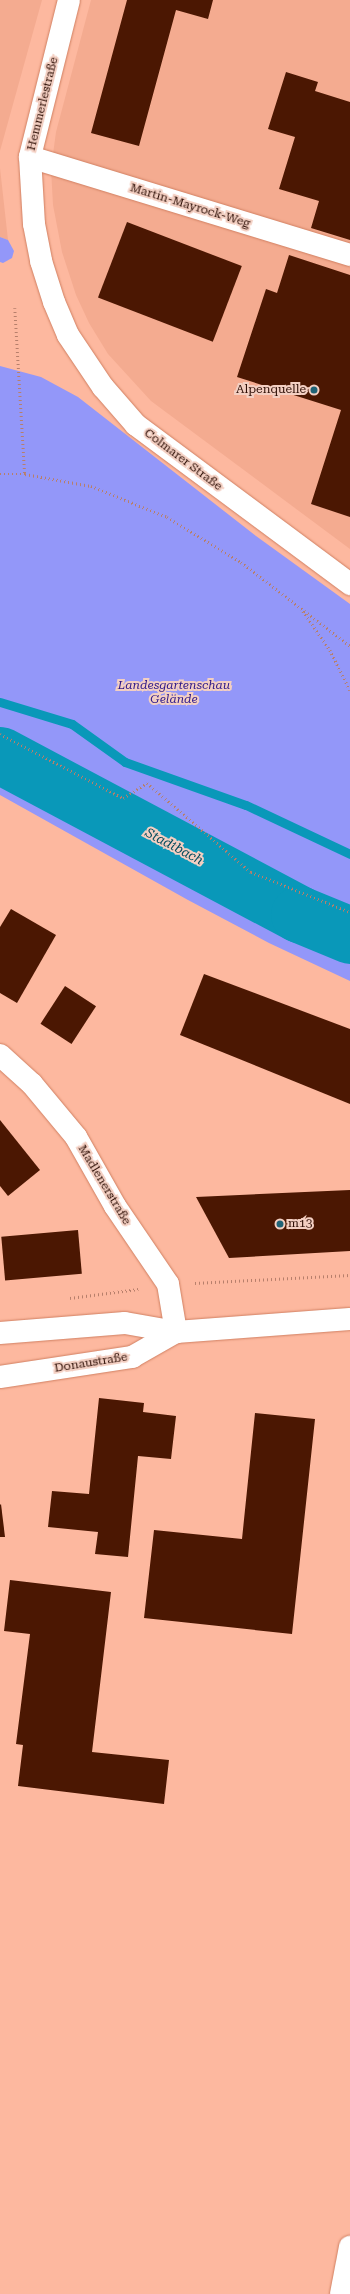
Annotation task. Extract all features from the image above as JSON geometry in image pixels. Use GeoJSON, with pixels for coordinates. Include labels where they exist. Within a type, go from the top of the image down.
{"type":"FeatureCollection","features":[{"type":"Feature","properties":{"kind":"street","name":"Hemmerlestraße"},"geometry":{"type":"LineString","coordinates":[[54,302],[41,261],[34,224],[30,156],[69,0]]}},
{"type":"Feature","properties":{"kind":"street","name":"Martin-Mayrock-Weg"},"geometry":{"type":"LineString","coordinates":[[30,156],[350,255]]}},
{"type":"Feature","properties":{"kind":"street","name":"Colmarer Straße"},"geometry":{"type":"LineString","coordinates":[[54,302],[68,335],[85,361],[117,404],[136,425],[350,584]]}},
{"type":"Feature","properties":{"kind":"street","name":"Madlenerstraße"},"geometry":{"type":"LineString","coordinates":[[0,1055],[32,1084],[76,1137],[115,1206],[168,1284],[176,1332]]}},
{"type":"Feature","properties":{"kind":"street","name":"Donaustraße"},"geometry":{"type":"LineString","coordinates":[[0,1334],[125,1323],[176,1332],[350,1319]]}},
{"type":"Feature","properties":{"kind":"street","name":"Donaustraße"},"geometry":{"type":"LineString","coordinates":[[0,1377],[132,1357],[176,1332]]}},
{"type":"Feature","properties":{"kind":"street"},"geometry":{"type":"LineString","coordinates":[[341,2294],[350,2247]]}},
{"type":"Feature","properties":{"kind":"path"},"geometry":{"type":"LineString","coordinates":[[15,308],[25,474]]}},
{"type":"Feature","properties":{"kind":"path"},"geometry":{"type":"LineString","coordinates":[[0,474],[25,474],[91,486],[166,517],[241,562],[350,646]]}},
{"type":"Feature","properties":{"kind":"path"},"geometry":{"type":"LineString","coordinates":[[302,609],[330,650],[350,690]]}},
{"type":"Feature","properties":{"kind":"path"},"geometry":{"type":"LineString","coordinates":[[0,734],[123,798],[147,782],[251,872],[350,912]]}},
{"type":"Feature","properties":{"kind":"shaded area"},"geometry":{"type":"Polygon","coordinates":[[[0,0],[42,0],[0,151],[0,0]]]}},
{"type":"Feature","properties":{"kind":"shaded area"},"geometry":{"type":"Polygon","coordinates":[[[91,0],[350,0],[350,549],[151,401],[108,354],[89,323],[76,295],[62,252],[53,205],[51,169],[56,132],[91,0]]]}},
{"type":"Feature","properties":{"kind":"shaded area"},"geometry":{"type":"Polygon","coordinates":[[[0,168],[8,240],[0,237],[0,168]]]}},
{"type":"Feature","properties":{"kind":"green space"},"geometry":{"type":"Polygon","coordinates":[[[0,237],[8,240],[14,251],[12,258],[3,263],[0,262],[0,237]]]}},
{"type":"Feature","properties":{"kind":"green space","name":"Landesgartenschau Gelände"},"geometry":{"type":"Polygon","coordinates":[[[0,366],[41,377],[78,397],[256,536],[350,604],[350,981],[269,943],[188,900],[0,795],[0,366]]]}},
{"type":"Feature","properties":{"kind":"building"},"geometry":{"type":"Polygon","coordinates":[[[127,0],[213,0],[208,19],[176,10],[139,146],[91,133],[127,0]]]}},
{"type":"Feature","properties":{"kind":"building"},"geometry":{"type":"Polygon","coordinates":[[[286,72],[318,82],[315,91],[350,102],[350,240],[311,228],[319,201],[279,189],[295,137],[268,129],[286,72]]]}},
{"type":"Feature","properties":{"kind":"building"},"geometry":{"type":"Polygon","coordinates":[[[127,222],[242,266],[213,342],[98,298],[127,222]]]}},
{"type":"Feature","properties":{"kind":"building","name":"Alpenquelle"},"geometry":{"type":"Polygon","coordinates":[[[289,255],[350,275],[350,517],[311,504],[341,410],[237,377],[266,289],[277,293],[289,255]]]}},
{"type":"Feature","properties":{"kind":"building"},"geometry":{"type":"Polygon","coordinates":[[[11,909],[56,935],[17,1003],[0,993],[0,927],[11,909]]]}},
{"type":"Feature","properties":{"kind":"building"},"geometry":{"type":"Polygon","coordinates":[[[204,974],[350,1029],[350,1104],[180,1035],[204,974]]]}},
{"type":"Feature","properties":{"kind":"building"},"geometry":{"type":"Polygon","coordinates":[[[65,986],[96,1006],[72,1044],[40,1024],[65,986]]]}},
{"type":"Feature","properties":{"kind":"building"},"geometry":{"type":"Polygon","coordinates":[[[0,1120],[40,1170],[8,1196],[0,1186],[0,1120]]]}},
{"type":"Feature","properties":{"kind":"building","name":"m13"},"geometry":{"type":"Polygon","coordinates":[[[350,1190],[350,1251],[229,1258],[196,1197],[350,1190]]]}},
{"type":"Feature","properties":{"kind":"building"},"geometry":{"type":"Polygon","coordinates":[[[78,1230],[82,1274],[5,1281],[1,1237],[78,1230]]]}},
{"type":"Feature","properties":{"kind":"building"},"geometry":{"type":"Polygon","coordinates":[[[99,1398],[144,1403],[143,1412],[176,1416],[171,1459],[138,1456],[128,1557],[95,1554],[98,1532],[48,1527],[52,1491],[89,1494],[99,1398]]]}},
{"type":"Feature","properties":{"kind":"building"},"geometry":{"type":"Polygon","coordinates":[[[255,1413],[315,1419],[292,1634],[144,1618],[154,1530],[242,1539],[255,1413]]]}},
{"type":"Feature","properties":{"kind":"building"},"geometry":{"type":"Polygon","coordinates":[[[1,1504],[5,1537],[0,1537],[1,1504]]]}},
{"type":"Feature","properties":{"kind":"building"},"geometry":{"type":"Polygon","coordinates":[[[10,1580],[111,1592],[92,1752],[169,1760],[164,1804],[18,1786],[23,1745],[16,1744],[30,1634],[4,1631],[10,1580]]]}},
{"type":"Feature","properties":{"kind":"waterway"},"geometry":{"type":"LineString","coordinates":[[0,702],[72,724],[125,762],[246,805],[350,854]]}},
{"type":"Feature","properties":{"kind":"waterway","name":"Stadtbach"},"geometry":{"type":"LineString","coordinates":[[0,755],[299,914],[350,935]]}},
{"type":"Feature","properties":{"kind":"place","name":"Alpenquelle"},"geometry":{"type":"Point","coordinates":[314,390]}},
{"type":"Feature","properties":{"kind":"place","name":"m13"},"geometry":{"type":"Point","coordinates":[280,1224]}}]}
